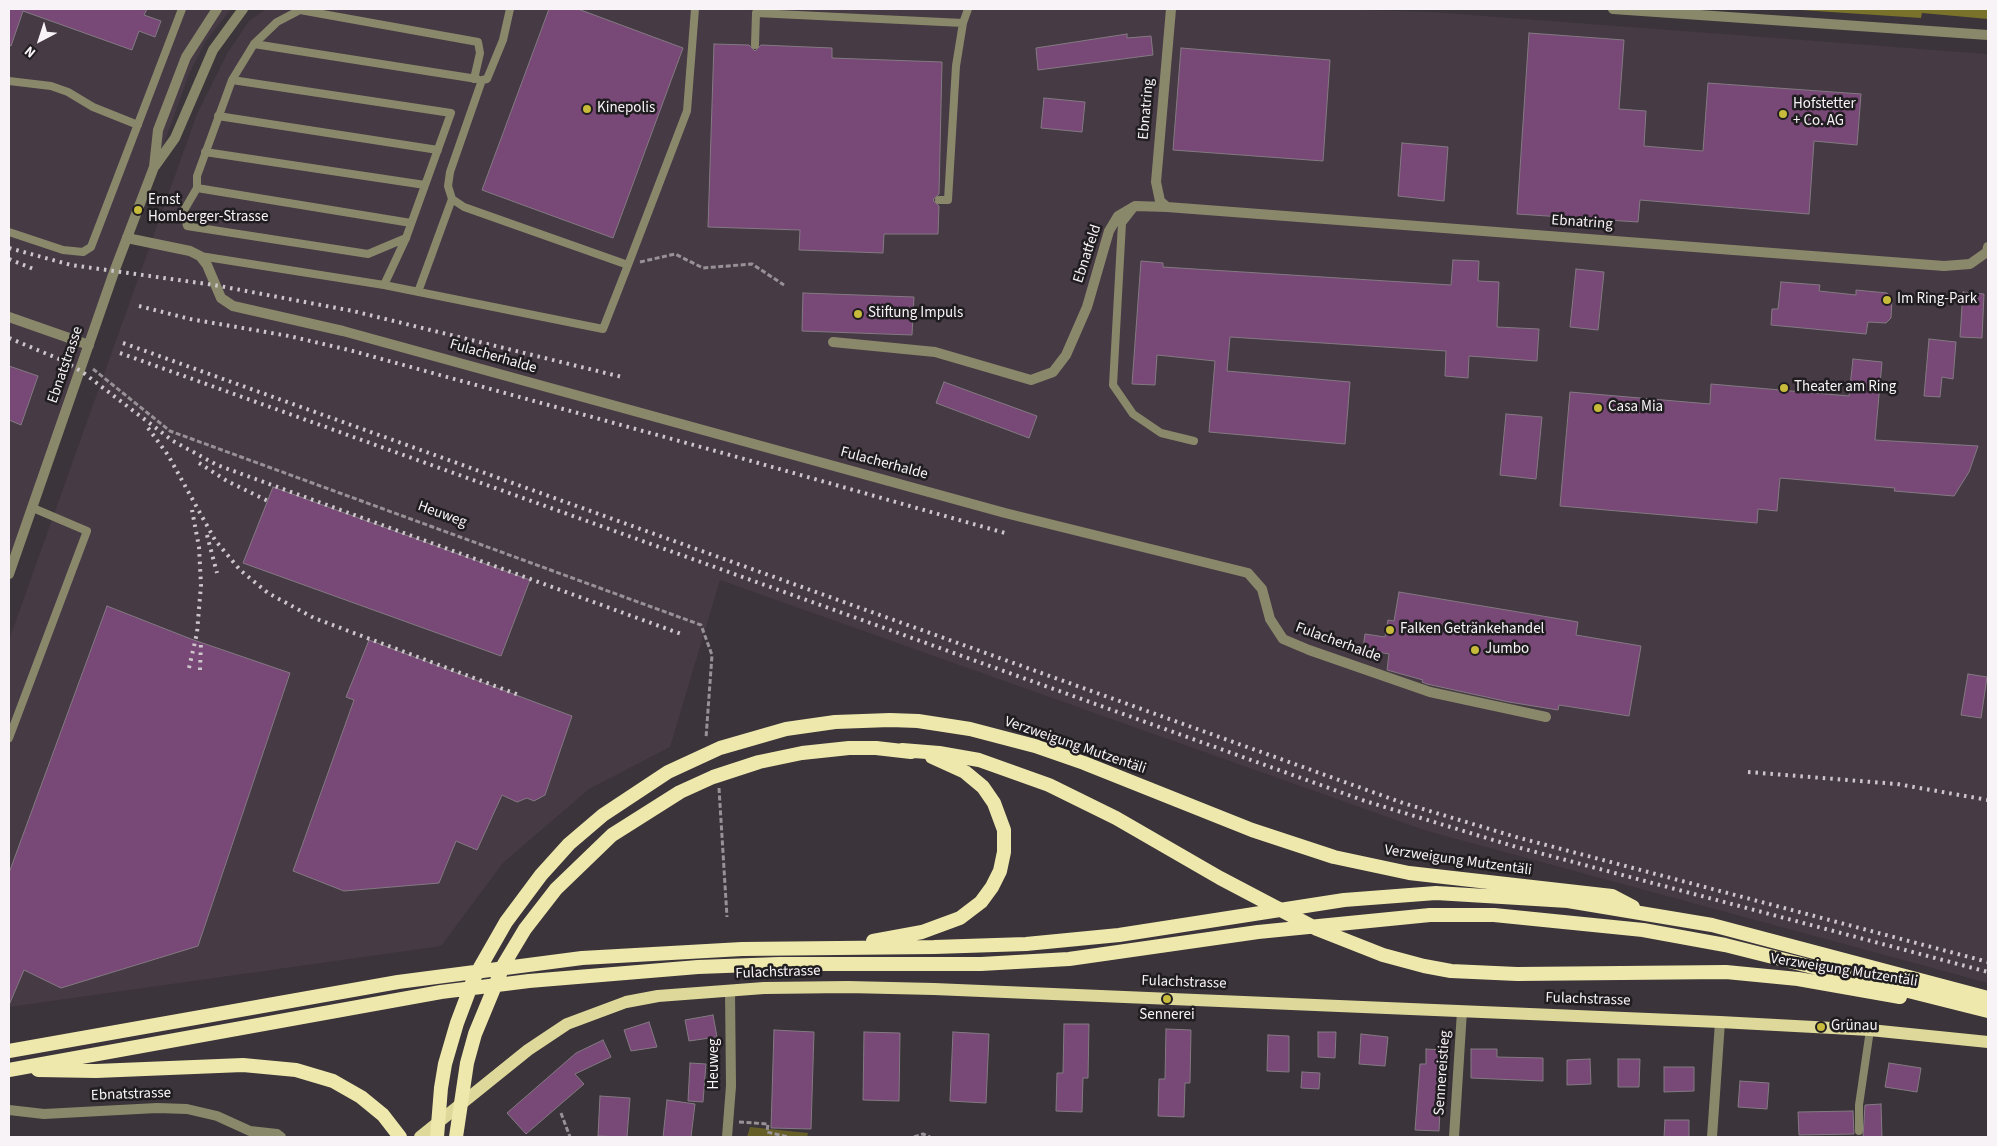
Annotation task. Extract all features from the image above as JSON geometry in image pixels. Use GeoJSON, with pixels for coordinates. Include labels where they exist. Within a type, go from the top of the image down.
{"type":"FeatureCollection","features":[{"type":"Feature","properties":{"kind":"highway","name":"Verzweigung Mutzentäli"},"geometry":{"type":"LineString","coordinates":[[437,1137],[445,1064],[451,1040],[468,995],[485,957],[506,922],[541,875],[570,844],[603,815],[668,772],[720,748],[786,729],[835,722],[890,720],[970,730],[1052,752],[1252,830],[1334,857],[1409,873],[1612,896],[1643,912]]}},
{"type":"Feature","properties":{"kind":"highway"},"geometry":{"type":"LineString","coordinates":[[456,1137],[468,1062],[475,1034],[504,964],[544,904],[593,850],[651,808],[694,785],[733,770],[778,758],[827,750],[902,750],[956,767],[983,787],[994,803],[1002,821],[1004,852],[1000,871],[992,887],[981,902],[950,923],[922,932],[837,947]]}},
{"type":"Feature","properties":{"kind":"highway","name":"Verzweigung Mutzentäli"},"geometry":{"type":"LineString","coordinates":[[902,750],[962,757],[1009,769],[1068,793],[1317,929],[1383,955],[1424,966],[1474,973],[1668,971],[1762,974],[1988,1012]]}},
{"type":"Feature","properties":{"kind":"highway"},"geometry":{"type":"LineString","coordinates":[[9,1051],[450,974],[538,963],[694,950],[980,946],[1073,940],[1344,900],[1436,893],[1568,901],[1643,912],[1722,928],[1988,998]]}},
{"type":"Feature","properties":{"kind":"highway"},"geometry":{"type":"LineString","coordinates":[[9,1069],[441,992],[529,981],[714,966],[981,964],[1070,959],[1241,934],[1344,922],[1430,915],[1494,915],[1643,930],[1725,945],[1988,1012]]}},
{"type":"Feature","properties":{"kind":"highway"},"geometry":{"type":"LineString","coordinates":[[9,1069],[76,1072],[243,1065],[296,1070],[333,1082],[361,1097],[383,1115],[400,1137]]}},
{"type":"Feature","properties":{"kind":"main road","name":"Fulachstrasse"},"geometry":{"type":"LineString","coordinates":[[420,1137],[528,1050],[567,1024],[626,1002],[658,996],[764,988],[867,987],[1720,1022],[1870,1030],[1988,1042]]}},
{"type":"Feature","properties":{"kind":"street","name":"Ebnatstrasse"},"geometry":{"type":"LineString","coordinates":[[9,574],[154,166],[158,130],[186,57],[217,9]]}},
{"type":"Feature","properties":{"kind":"street","name":"Ebnatstrasse"},"geometry":{"type":"LineString","coordinates":[[154,166],[175,138],[213,50],[243,9]]}},
{"type":"Feature","properties":{"kind":"street","name":"Ebnatring"},"geometry":{"type":"LineString","coordinates":[[1168,207],[1160,201],[1156,182],[1171,9]]}},
{"type":"Feature","properties":{"kind":"street"},"geometry":{"type":"LineString","coordinates":[[1613,9],[1988,35]]}},
{"type":"Feature","properties":{"kind":"street","name":"Ebnatring"},"geometry":{"type":"LineString","coordinates":[[1135,206],[1944,266],[1970,264],[1988,252]]}},
{"type":"Feature","properties":{"kind":"street","name":"Ebnatfeld"},"geometry":{"type":"LineString","coordinates":[[833,342],[935,352],[1030,380],[1053,372],[1066,355],[1086,307],[1109,231],[1118,216],[1135,206]]}},
{"type":"Feature","properties":{"kind":"street"},"geometry":{"type":"LineString","coordinates":[[127,238],[190,251],[200,256]]}},
{"type":"Feature","properties":{"kind":"street","name":"Fulacherhalde"},"geometry":{"type":"LineString","coordinates":[[200,256],[207,265],[221,298],[233,306],[344,331],[996,510],[1248,573],[1262,589],[1270,619],[1283,639],[1309,650],[1430,692],[1546,717]]}},
{"type":"Feature","properties":{"kind":"street"},"geometry":{"type":"LineString","coordinates":[[9,317],[89,345]]}},
{"type":"Feature","properties":{"kind":"street","name":"Heuweg"},"geometry":{"type":"LineString","coordinates":[[727,1137],[731,1086],[730,991]]}},
{"type":"Feature","properties":{"kind":"street","name":"Sennereistieg"},"geometry":{"type":"LineString","coordinates":[[1454,1137],[1462,1011]]}},
{"type":"Feature","properties":{"kind":"street"},"geometry":{"type":"LineString","coordinates":[[1712,1137],[1720,1022]]}},
{"type":"Feature","properties":{"kind":"street","name":"Ebnatstrasse"},"geometry":{"type":"LineString","coordinates":[[9,1110],[44,1114],[157,1108],[187,1109],[217,1116],[252,1134],[277,1134],[281,1137]]}},
{"type":"Feature","properties":{"kind":"lane"},"geometry":{"type":"LineString","coordinates":[[9,232],[63,250],[77,252],[88,250],[93,243],[182,9]]}},
{"type":"Feature","properties":{"kind":"lane"},"geometry":{"type":"LineString","coordinates":[[418,292],[452,199],[448,186],[450,172],[482,80],[486,78],[503,40],[510,9]]}},
{"type":"Feature","properties":{"kind":"lane"},"geometry":{"type":"LineString","coordinates":[[200,256],[384,285],[603,329],[687,110],[695,9]]}},
{"type":"Feature","properties":{"kind":"lane"},"geometry":{"type":"LineString","coordinates":[[939,200],[948,200],[956,66],[963,23],[968,9]]}},
{"type":"Feature","properties":{"kind":"lane"},"geometry":{"type":"LineString","coordinates":[[406,238],[368,254],[186,226],[183,212],[197,188],[196,176],[232,80],[254,44],[277,22],[300,10],[478,42],[480,53],[474,79]]}},
{"type":"Feature","properties":{"kind":"lane"},"geometry":{"type":"LineString","coordinates":[[755,45],[756,14],[963,23]]}},
{"type":"Feature","properties":{"kind":"lane"},"geometry":{"type":"LineString","coordinates":[[254,44],[482,80]]}},
{"type":"Feature","properties":{"kind":"lane"},"geometry":{"type":"LineString","coordinates":[[232,80],[451,113],[406,238],[384,285]]}},
{"type":"Feature","properties":{"kind":"lane"},"geometry":{"type":"LineString","coordinates":[[9,82],[51,86],[68,92],[93,107],[138,125]]}},
{"type":"Feature","properties":{"kind":"lane"},"geometry":{"type":"LineString","coordinates":[[218,116],[438,150]]}},
{"type":"Feature","properties":{"kind":"lane"},"geometry":{"type":"LineString","coordinates":[[205,152],[425,185]]}},
{"type":"Feature","properties":{"kind":"lane"},"geometry":{"type":"LineString","coordinates":[[197,188],[411,223]]}},
{"type":"Feature","properties":{"kind":"lane"},"geometry":{"type":"LineString","coordinates":[[452,199],[464,207],[628,265]]}},
{"type":"Feature","properties":{"kind":"lane","name":"Ebnatfeld"},"geometry":{"type":"LineString","coordinates":[[1135,206],[1122,223],[1113,385],[1133,414],[1161,433],[1194,441]]}},
{"type":"Feature","properties":{"kind":"lane"},"geometry":{"type":"LineString","coordinates":[[9,738],[87,531],[33,508]]}},
{"type":"Feature","properties":{"kind":"lane"},"geometry":{"type":"LineString","coordinates":[[1859,1131],[1860,1105],[1870,1030]]}},
{"type":"Feature","properties":{"kind":"path"},"geometry":{"type":"LineString","coordinates":[[628,265],[675,254],[703,268],[752,264],[784,285]]}},
{"type":"Feature","properties":{"kind":"path","name":"Heuweg"},"geometry":{"type":"LineString","coordinates":[[84,362],[170,431],[701,625],[712,655],[706,738]]}},
{"type":"Feature","properties":{"kind":"path"},"geometry":{"type":"LineString","coordinates":[[718,787],[727,917]]}},
{"type":"Feature","properties":{"kind":"path"},"geometry":{"type":"LineString","coordinates":[[561,1113],[570,1137]]}},
{"type":"Feature","properties":{"kind":"path"},"geometry":{"type":"LineString","coordinates":[[728,1122],[768,1124],[767,1132],[788,1137]]}},
{"type":"Feature","properties":{"kind":"path"},"geometry":{"type":"LineString","coordinates":[[914,1137],[923,1134],[930,1137]]}},
{"type":"Feature","properties":{"kind":"shaded area"},"geometry":{"type":"Polygon","coordinates":[[[9,9],[231,9],[205,42],[189,74],[9,574],[9,9]]]}},
{"type":"Feature","properties":{"kind":"shaded area"},"geometry":{"type":"Polygon","coordinates":[[[266,9],[1327,9],[1431,12],[1988,54],[1988,983],[1427,831],[720,580],[670,747],[589,789],[503,863],[441,946],[9,1007],[9,640],[197,114],[228,52],[249,21],[266,9]]]}},
{"type":"Feature","properties":{"kind":"shaded area"},"geometry":{"type":"Polygon","coordinates":[[[1786,9],[1988,9],[1988,19],[1922,13],[1921,18],[1786,9]]]}},
{"type":"Feature","properties":{"kind":"shaded area"},"geometry":{"type":"Polygon","coordinates":[[[750,1127],[808,1133],[807,1137],[747,1137],[750,1127]]]}},
{"type":"Feature","properties":{"kind":"building"},"geometry":{"type":"Polygon","coordinates":[[[9,9],[147,9],[144,15],[161,21],[155,37],[139,31],[132,50],[23,11],[11,46],[9,45],[9,9]]]}},
{"type":"Feature","properties":{"kind":"building"},"geometry":{"type":"Polygon","coordinates":[[[549,9],[578,9],[683,48],[613,238],[482,190],[549,9]]]}},
{"type":"Feature","properties":{"kind":"building"},"geometry":{"type":"Polygon","coordinates":[[[1529,33],[1624,40],[1619,109],[1646,111],[1644,146],[1703,151],[1708,83],[1861,94],[1857,145],[1814,141],[1809,214],[1640,200],[1638,222],[1517,214],[1529,33]]]}},
{"type":"Feature","properties":{"kind":"building"},"geometry":{"type":"Polygon","coordinates":[[[1127,34],[1127,38],[1151,36],[1153,55],[1038,70],[1036,48],[1127,34]]]}},
{"type":"Feature","properties":{"kind":"building"},"geometry":{"type":"Polygon","coordinates":[[[714,44],[749,45],[755,51],[761,45],[832,48],[832,58],[942,62],[939,194],[933,200],[939,206],[938,234],[884,234],[883,253],[799,250],[800,230],[708,227],[714,44]]]}},
{"type":"Feature","properties":{"kind":"building"},"geometry":{"type":"Polygon","coordinates":[[[1181,48],[1330,60],[1323,161],[1173,150],[1181,48]]]}},
{"type":"Feature","properties":{"kind":"building"},"geometry":{"type":"Polygon","coordinates":[[[1044,98],[1085,102],[1082,132],[1041,128],[1044,98]]]}},
{"type":"Feature","properties":{"kind":"building"},"geometry":{"type":"Polygon","coordinates":[[[1402,143],[1448,147],[1444,201],[1398,196],[1402,143]]]}},
{"type":"Feature","properties":{"kind":"building"},"geometry":{"type":"Polygon","coordinates":[[[1453,260],[1479,261],[1478,281],[1499,282],[1497,327],[1539,329],[1537,361],[1469,356],[1468,378],[1445,376],[1446,351],[1230,337],[1227,371],[1350,382],[1345,444],[1209,432],[1215,361],[1157,355],[1155,385],[1132,384],[1141,261],[1163,263],[1163,267],[1451,285],[1453,260]]]}},
{"type":"Feature","properties":{"kind":"building"},"geometry":{"type":"Polygon","coordinates":[[[1576,269],[1604,272],[1598,330],[1570,327],[1576,269]]]}},
{"type":"Feature","properties":{"kind":"building"},"geometry":{"type":"Polygon","coordinates":[[[1781,282],[1820,285],[1819,291],[1856,295],[1856,290],[1887,293],[1892,299],[1891,318],[1886,323],[1868,322],[1866,334],[1771,325],[1772,309],[1778,309],[1781,282]]]}},
{"type":"Feature","properties":{"kind":"building"},"geometry":{"type":"Polygon","coordinates":[[[1963,292],[1984,294],[1982,338],[1960,337],[1963,292]]]}},
{"type":"Feature","properties":{"kind":"building","name":"Stiftung Impuls"},"geometry":{"type":"Polygon","coordinates":[[[803,293],[914,297],[912,335],[802,331],[803,293]]]}},
{"type":"Feature","properties":{"kind":"building"},"geometry":{"type":"Polygon","coordinates":[[[1929,339],[1956,342],[1953,379],[1942,377],[1940,397],[1924,396],[1929,339]]]}},
{"type":"Feature","properties":{"kind":"building"},"geometry":{"type":"Polygon","coordinates":[[[1853,359],[1882,362],[1875,440],[1978,446],[1969,472],[1954,496],[1894,491],[1895,488],[1780,478],[1777,511],[1758,509],[1757,523],[1560,506],[1570,392],[1710,404],[1711,384],[1849,396],[1853,359]]]}},
{"type":"Feature","properties":{"kind":"building"},"geometry":{"type":"Polygon","coordinates":[[[9,366],[38,376],[21,425],[9,420],[9,366]]]}},
{"type":"Feature","properties":{"kind":"building"},"geometry":{"type":"Polygon","coordinates":[[[944,382],[1037,416],[1029,438],[936,403],[944,382]]]}},
{"type":"Feature","properties":{"kind":"building"},"geometry":{"type":"Polygon","coordinates":[[[1506,414],[1542,417],[1536,479],[1500,475],[1506,414]]]}},
{"type":"Feature","properties":{"kind":"building"},"geometry":{"type":"Polygon","coordinates":[[[273,487],[530,580],[501,656],[243,563],[273,487]]]}},
{"type":"Feature","properties":{"kind":"building"},"geometry":{"type":"Polygon","coordinates":[[[1399,592],[1578,622],[1576,635],[1641,646],[1629,716],[1559,705],[1558,710],[1509,702],[1427,684],[1422,682],[1423,680],[1387,670],[1389,654],[1363,649],[1365,634],[1385,637],[1388,620],[1394,621],[1399,592]]]}},
{"type":"Feature","properties":{"kind":"building"},"geometry":{"type":"Polygon","coordinates":[[[107,606],[191,639],[290,673],[198,946],[61,988],[24,970],[9,1005],[9,873],[107,606]]]}},
{"type":"Feature","properties":{"kind":"building"},"geometry":{"type":"Polygon","coordinates":[[[369,640],[572,716],[545,795],[534,801],[527,798],[517,802],[502,795],[477,850],[456,841],[439,883],[344,891],[293,871],[354,700],[346,697],[369,640]]]}},
{"type":"Feature","properties":{"kind":"building"},"geometry":{"type":"Polygon","coordinates":[[[1968,674],[1987,677],[1981,718],[1961,715],[1968,674]]]}},
{"type":"Feature","properties":{"kind":"building"},"geometry":{"type":"Polygon","coordinates":[[[713,1015],[717,1037],[689,1041],[685,1020],[713,1015]]]}},
{"type":"Feature","properties":{"kind":"building"},"geometry":{"type":"Polygon","coordinates":[[[649,1022],[657,1047],[631,1051],[624,1030],[649,1022]]]}},
{"type":"Feature","properties":{"kind":"building"},"geometry":{"type":"Polygon","coordinates":[[[1064,1024],[1089,1024],[1088,1078],[1083,1078],[1082,1112],[1056,1111],[1057,1073],[1063,1073],[1064,1024]]]}},
{"type":"Feature","properties":{"kind":"building"},"geometry":{"type":"Polygon","coordinates":[[[1166,1029],[1191,1030],[1190,1083],[1185,1083],[1184,1117],[1158,1116],[1159,1079],[1165,1079],[1166,1029]]]}},
{"type":"Feature","properties":{"kind":"building"},"geometry":{"type":"Polygon","coordinates":[[[774,1030],[814,1032],[811,1129],[771,1128],[774,1030]]]}},
{"type":"Feature","properties":{"kind":"building"},"geometry":{"type":"Polygon","coordinates":[[[864,1032],[900,1033],[899,1101],[863,1100],[864,1032]]]}},
{"type":"Feature","properties":{"kind":"building"},"geometry":{"type":"Polygon","coordinates":[[[953,1032],[989,1034],[986,1103],[950,1101],[953,1032]]]}},
{"type":"Feature","properties":{"kind":"building"},"geometry":{"type":"Polygon","coordinates":[[[1318,1032],[1336,1032],[1335,1058],[1318,1057],[1318,1032]]]}},
{"type":"Feature","properties":{"kind":"building"},"geometry":{"type":"Polygon","coordinates":[[[1361,1034],[1388,1037],[1385,1066],[1359,1064],[1361,1034]]]}},
{"type":"Feature","properties":{"kind":"building"},"geometry":{"type":"Polygon","coordinates":[[[1268,1035],[1289,1036],[1289,1072],[1267,1071],[1268,1035]]]}},
{"type":"Feature","properties":{"kind":"building"},"geometry":{"type":"Polygon","coordinates":[[[603,1040],[611,1057],[575,1074],[584,1084],[526,1134],[507,1113],[576,1053],[603,1040]]]}},
{"type":"Feature","properties":{"kind":"building"},"geometry":{"type":"Polygon","coordinates":[[[1426,1049],[1443,1050],[1439,1131],[1415,1130],[1420,1064],[1426,1064],[1426,1049]]]}},
{"type":"Feature","properties":{"kind":"building"},"geometry":{"type":"Polygon","coordinates":[[[1471,1049],[1497,1049],[1497,1057],[1543,1058],[1543,1081],[1471,1078],[1471,1049]]]}},
{"type":"Feature","properties":{"kind":"building"},"geometry":{"type":"Polygon","coordinates":[[[1590,1059],[1591,1084],[1567,1085],[1567,1060],[1590,1059]]]}},
{"type":"Feature","properties":{"kind":"building"},"geometry":{"type":"Polygon","coordinates":[[[1618,1059],[1640,1059],[1639,1087],[1618,1087],[1618,1059]]]}},
{"type":"Feature","properties":{"kind":"building"},"geometry":{"type":"Polygon","coordinates":[[[690,1063],[706,1064],[703,1102],[688,1101],[690,1063]]]}},
{"type":"Feature","properties":{"kind":"building"},"geometry":{"type":"Polygon","coordinates":[[[1889,1063],[1921,1068],[1917,1092],[1885,1087],[1889,1063]]]}},
{"type":"Feature","properties":{"kind":"building"},"geometry":{"type":"Polygon","coordinates":[[[1664,1067],[1694,1067],[1694,1091],[1664,1092],[1664,1067]]]}},
{"type":"Feature","properties":{"kind":"building"},"geometry":{"type":"Polygon","coordinates":[[[1302,1072],[1320,1073],[1319,1089],[1301,1088],[1302,1072]]]}},
{"type":"Feature","properties":{"kind":"building"},"geometry":{"type":"Polygon","coordinates":[[[1740,1081],[1769,1083],[1767,1109],[1738,1107],[1740,1081]]]}},
{"type":"Feature","properties":{"kind":"building"},"geometry":{"type":"Polygon","coordinates":[[[600,1096],[630,1098],[627,1137],[598,1136],[600,1096]]]}},
{"type":"Feature","properties":{"kind":"building"},"geometry":{"type":"Polygon","coordinates":[[[667,1100],[695,1104],[691,1137],[663,1137],[667,1100]]]}},
{"type":"Feature","properties":{"kind":"building"},"geometry":{"type":"Polygon","coordinates":[[[1881,1104],[1882,1137],[1863,1137],[1865,1105],[1881,1104]]]}},
{"type":"Feature","properties":{"kind":"building"},"geometry":{"type":"Polygon","coordinates":[[[1853,1111],[1854,1134],[1799,1135],[1798,1112],[1853,1111]]]}},
{"type":"Feature","properties":{"kind":"building"},"geometry":{"type":"Polygon","coordinates":[[[1665,1120],[1689,1120],[1689,1137],[1664,1137],[1665,1120]]]}},
{"type":"Feature","properties":{"kind":"railway"},"geometry":{"type":"LineString","coordinates":[[9,248],[71,265],[214,285],[353,311],[622,377]]}},
{"type":"Feature","properties":{"kind":"railway"},"geometry":{"type":"LineString","coordinates":[[9,259],[36,270]]}},
{"type":"Feature","properties":{"kind":"railway"},"geometry":{"type":"LineString","coordinates":[[139,306],[190,319],[289,336],[349,350],[1005,533]]}},
{"type":"Feature","properties":{"kind":"railway"},"geometry":{"type":"LineString","coordinates":[[9,338],[59,359],[81,371],[173,441],[217,465],[684,635]]}},
{"type":"Feature","properties":{"kind":"railway"},"geometry":{"type":"LineString","coordinates":[[123,343],[1403,803],[1516,837],[1988,962]]}},
{"type":"Feature","properties":{"kind":"railway"},"geometry":{"type":"LineString","coordinates":[[120,353],[1365,801],[1513,846],[1988,972]]}},
{"type":"Feature","properties":{"kind":"railway"},"geometry":{"type":"LineString","coordinates":[[148,428],[168,455],[215,540],[240,570],[268,593],[314,618],[519,695]]}},
{"type":"Feature","properties":{"kind":"railway"},"geometry":{"type":"LineString","coordinates":[[199,463],[227,481],[268,501]]}},
{"type":"Feature","properties":{"kind":"railway"},"geometry":{"type":"LineString","coordinates":[[189,668],[197,633],[201,585],[199,547],[192,510]]}},
{"type":"Feature","properties":{"kind":"railway"},"geometry":{"type":"LineString","coordinates":[[207,535],[217,573]]}},
{"type":"Feature","properties":{"kind":"railway"},"geometry":{"type":"LineString","coordinates":[[200,670],[201,642]]}},
{"type":"Feature","properties":{"kind":"railway"},"geometry":{"type":"LineString","coordinates":[[1748,772],[1897,784],[1988,800]]}},
{"type":"Feature","properties":{"kind":"place","name":"Kinepolis"},"geometry":{"type":"Point","coordinates":[587,109]}},
{"type":"Feature","properties":{"kind":"place","name":"Hofstetter + Co. AG"},"geometry":{"type":"Point","coordinates":[1783,114]}},
{"type":"Feature","properties":{"kind":"place","name":"Ernst Homberger-Strasse"},"geometry":{"type":"Point","coordinates":[138,210]}},
{"type":"Feature","properties":{"kind":"place","name":"Im Ring-Park"},"geometry":{"type":"Point","coordinates":[1887,300]}},
{"type":"Feature","properties":{"kind":"place","name":"Stiftung Impuls"},"geometry":{"type":"Point","coordinates":[858,314]}},
{"type":"Feature","properties":{"kind":"place","name":"Theater am Ring"},"geometry":{"type":"Point","coordinates":[1784,388]}},
{"type":"Feature","properties":{"kind":"place","name":"Casa Mia"},"geometry":{"type":"Point","coordinates":[1598,408]}},
{"type":"Feature","properties":{"kind":"place","name":"Falken Getränkehandel"},"geometry":{"type":"Point","coordinates":[1390,630]}},
{"type":"Feature","properties":{"kind":"place","name":"Jumbo"},"geometry":{"type":"Point","coordinates":[1475,650]}},
{"type":"Feature","properties":{"kind":"place","name":"Sennerei"},"geometry":{"type":"Point","coordinates":[1167,999]}},
{"type":"Feature","properties":{"kind":"place","name":"Grünau"},"geometry":{"type":"Point","coordinates":[1821,1027]}}]}
